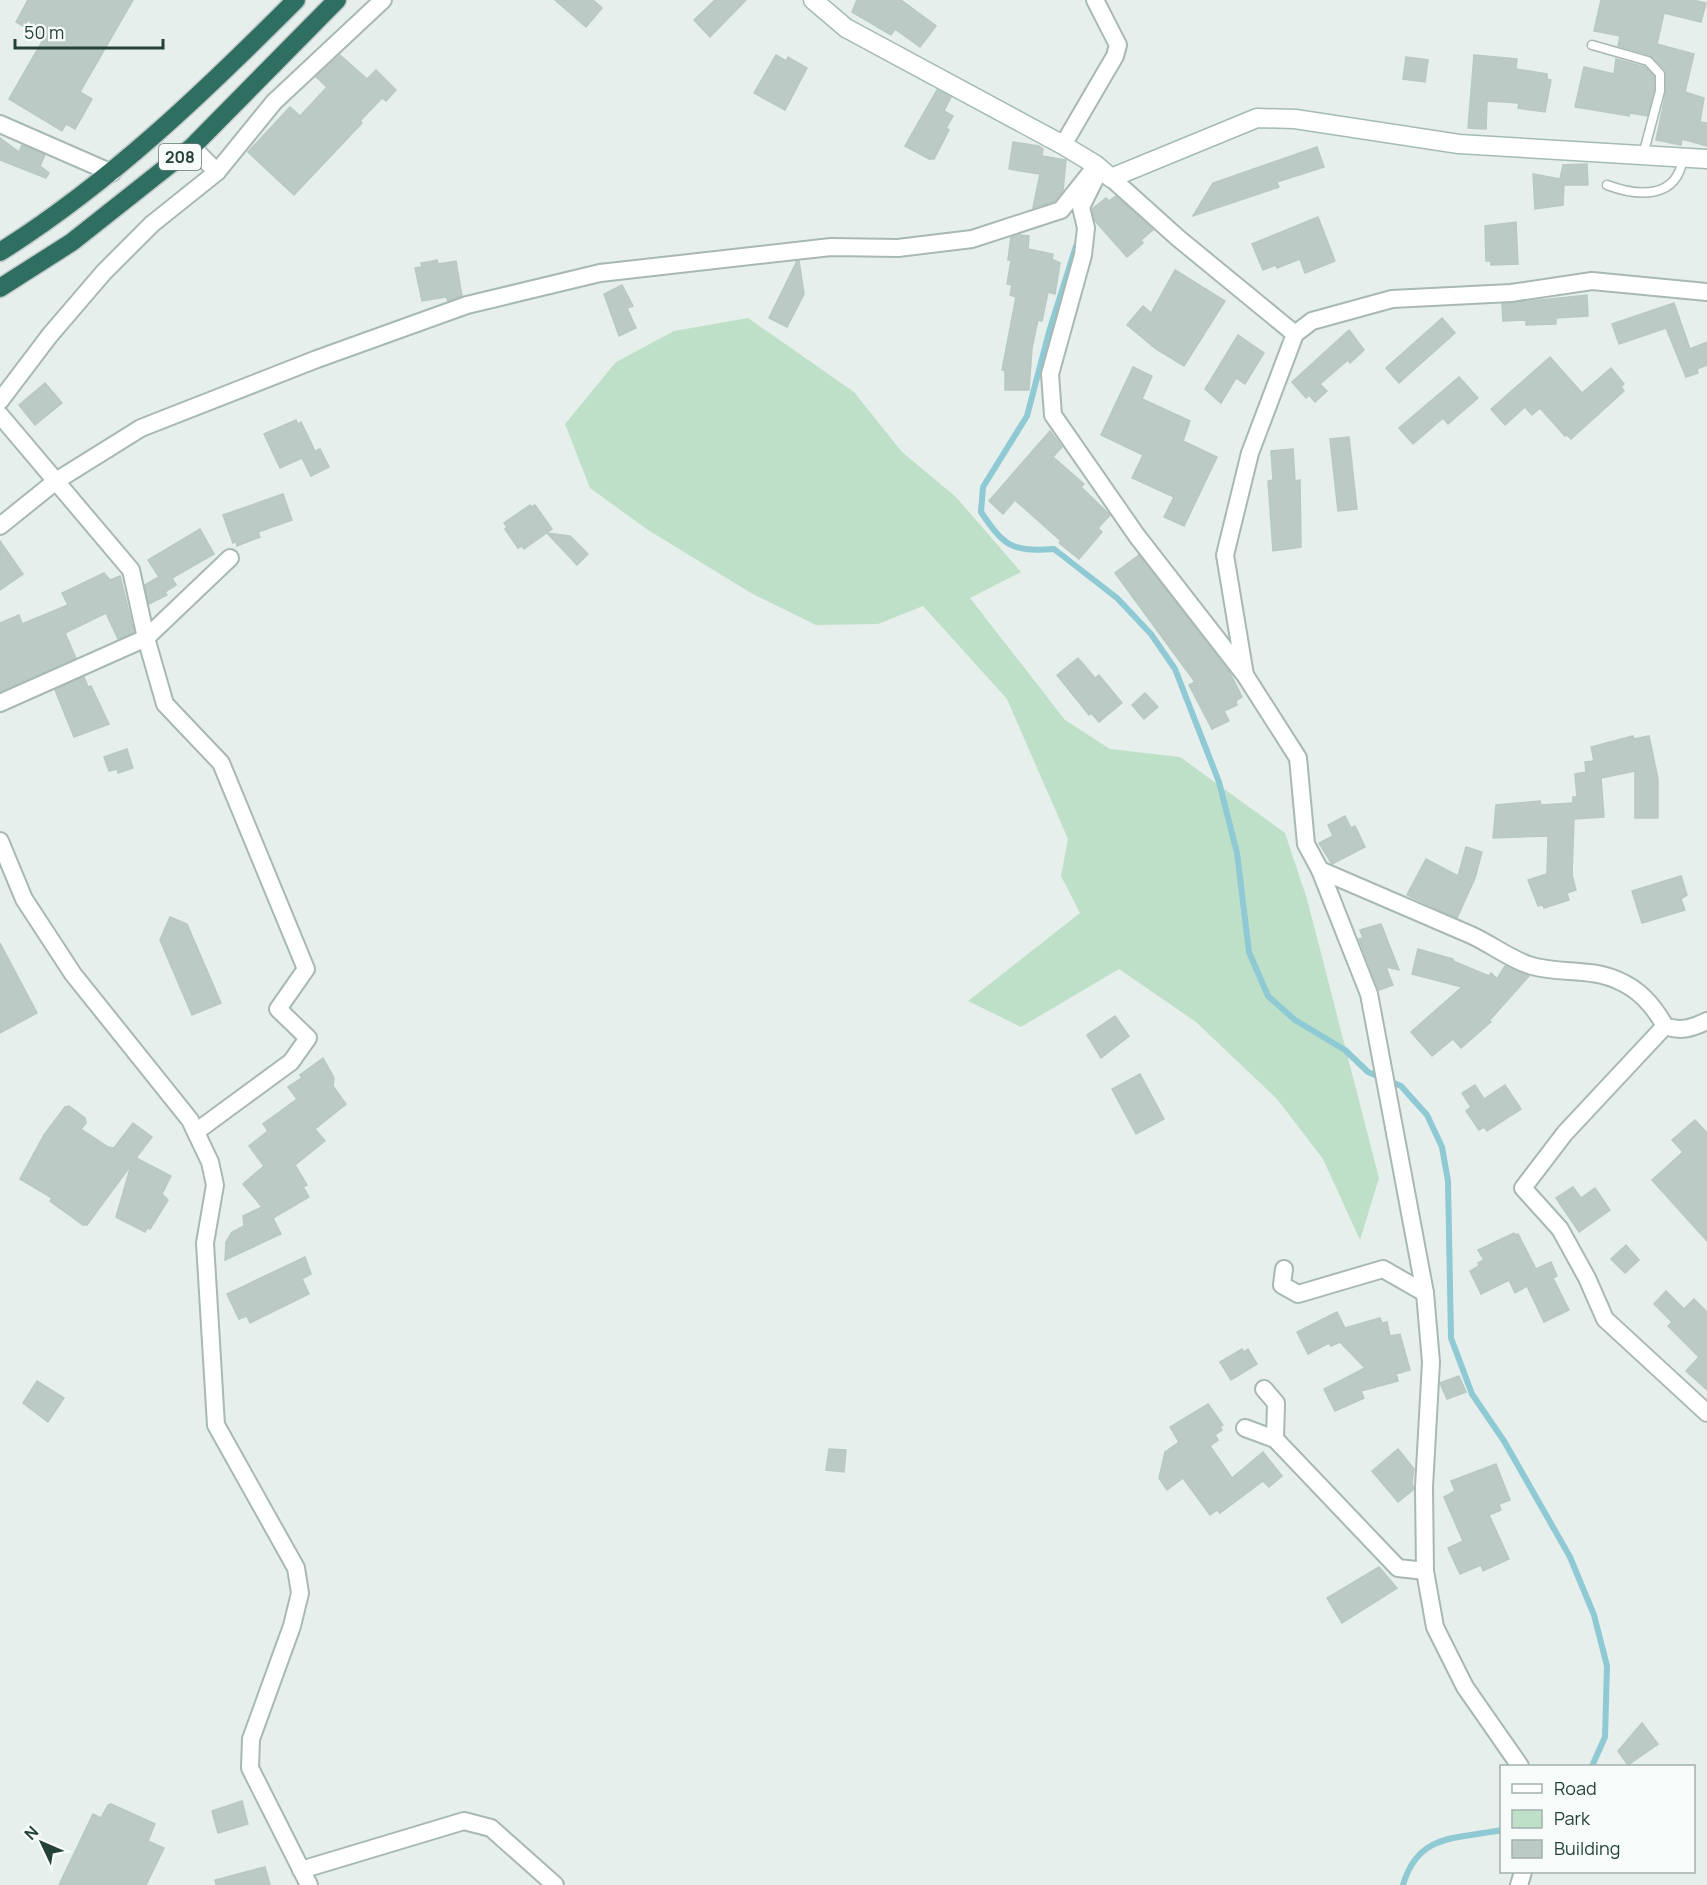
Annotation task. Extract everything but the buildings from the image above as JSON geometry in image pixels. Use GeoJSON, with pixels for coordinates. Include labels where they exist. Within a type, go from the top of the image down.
{"type":"FeatureCollection","features":[{"type":"Feature","properties":{"kind":"highway","name":"208"},"geometry":{"type":"LineString","coordinates":[[0,252],[52,219],[112,173],[170,123],[296,0]]}},
{"type":"Feature","properties":{"kind":"highway","name":"208"},"geometry":{"type":"LineString","coordinates":[[0,288],[72,242],[192,147],[337,0]]}},
{"type":"Feature","properties":{"kind":"street"},"geometry":{"type":"LineString","coordinates":[[0,401],[50,335],[104,272],[152,224],[217,171],[274,102],[383,0]]}},
{"type":"Feature","properties":{"kind":"street"},"geometry":{"type":"LineString","coordinates":[[813,0],[846,28],[1063,145],[1111,178],[1257,118],[1295,119],[1459,144],[1707,159]]}},
{"type":"Feature","properties":{"kind":"street"},"geometry":{"type":"LineString","coordinates":[[1063,145],[1115,56],[1118,45],[1095,0]]}},
{"type":"Feature","properties":{"kind":"street"},"geometry":{"type":"LineString","coordinates":[[0,124],[112,173]]}},
{"type":"Feature","properties":{"kind":"street"},"geometry":{"type":"LineString","coordinates":[[192,147],[217,171]]}},
{"type":"Feature","properties":{"kind":"street"},"geometry":{"type":"LineString","coordinates":[[1101,170],[1178,238],[1295,334]]}},
{"type":"Feature","properties":{"kind":"street"},"geometry":{"type":"LineString","coordinates":[[0,526],[56,481],[141,428],[317,359],[467,305],[600,273],[831,247],[898,248],[972,239],[1061,210],[1101,170]]}},
{"type":"Feature","properties":{"kind":"street"},"geometry":{"type":"LineString","coordinates":[[1101,170],[1081,207],[1086,228],[1083,255],[1050,374],[1053,415],[1137,536],[1245,675],[1298,758],[1306,844],[1320,870],[1369,994],[1425,1293],[1431,1362],[1424,1487],[1425,1571],[1435,1627],[1465,1687],[1519,1765]]}},
{"type":"Feature","properties":{"kind":"street"},"geometry":{"type":"LineString","coordinates":[[1245,675],[1225,555],[1250,453],[1295,334],[1312,321],[1392,299],[1511,293],[1592,281],[1707,292]]}},
{"type":"Feature","properties":{"kind":"street"},"geometry":{"type":"LineString","coordinates":[[0,415],[131,570],[146,638],[165,704],[221,763],[306,969],[278,1009],[308,1038],[291,1062],[197,1131]]}},
{"type":"Feature","properties":{"kind":"street"},"geometry":{"type":"LineString","coordinates":[[0,703],[146,638],[230,558]]}},
{"type":"Feature","properties":{"kind":"street"},"geometry":{"type":"LineString","coordinates":[[0,841],[24,899],[73,974],[197,1131],[216,1185],[205,1243],[216,1425],[296,1568],[300,1593],[251,1739],[249,1768],[309,1885]]}},
{"type":"Feature","properties":{"kind":"street"},"geometry":{"type":"LineString","coordinates":[[1320,870],[1472,936],[1530,966],[1556,971],[1587,972],[1616,979],[1638,991],[1655,1008],[1665,1026],[1677,1030],[1694,1027],[1707,1021]]}},
{"type":"Feature","properties":{"kind":"street"},"geometry":{"type":"LineString","coordinates":[[1665,1026],[1565,1133],[1523,1188],[1560,1229],[1587,1278],[1605,1319],[1707,1413]]}},
{"type":"Feature","properties":{"kind":"street"},"geometry":{"type":"LineString","coordinates":[[1284,1269],[1282,1285],[1298,1294],[1383,1269],[1425,1293]]}},
{"type":"Feature","properties":{"kind":"street"},"geometry":{"type":"LineString","coordinates":[[1264,1389],[1276,1403],[1275,1439]]}},
{"type":"Feature","properties":{"kind":"street"},"geometry":{"type":"LineString","coordinates":[[1245,1428],[1275,1439],[1301,1476],[1398,1568],[1425,1571]]}},
{"type":"Feature","properties":{"kind":"street"},"geometry":{"type":"LineString","coordinates":[[301,1869],[464,1821],[491,1828],[555,1885]]}},
{"type":"Feature","properties":{"kind":"lane"},"geometry":{"type":"LineString","coordinates":[[1592,45],[1648,61],[1660,74],[1660,91],[1643,155]]}},
{"type":"Feature","properties":{"kind":"lane"},"geometry":{"type":"LineString","coordinates":[[1607,184],[1640,192],[1667,188],[1680,174],[1683,158]]}},
{"type":"Feature","properties":{"kind":"green space"},"geometry":{"type":"Polygon","coordinates":[[[748,318],[854,392],[902,452],[956,497],[1021,572],[970,598],[1065,720],[1110,749],[1180,757],[1285,833],[1307,899],[1379,1178],[1360,1240],[1323,1159],[1277,1099],[1196,1022],[1119,969],[1021,1027],[968,1001],[1080,913],[1061,876],[1068,839],[1007,699],[923,606],[878,624],[816,625],[751,593],[648,530],[590,488],[565,424],[616,362],[674,331],[748,318]]]}},
{"type":"Feature","properties":{"kind":"waterway"},"geometry":{"type":"LineString","coordinates":[[1076,246],[1049,332],[1027,416],[983,487],[981,512],[996,533],[1010,544],[1018,548],[1054,549],[1117,598],[1151,634],[1175,669],[1219,782],[1237,853],[1249,952],[1268,996],[1295,1020],[1345,1050],[1368,1072],[1401,1086],[1427,1115],[1442,1147],[1448,1181],[1451,1338],[1472,1394],[1504,1441],[1570,1557],[1594,1615],[1607,1666],[1605,1737],[1592,1765]]}},
{"type":"Feature","properties":{"kind":"waterway"},"geometry":{"type":"LineString","coordinates":[[1403,1885],[1418,1856],[1429,1847],[1441,1841],[1500,1830]]}}]}
